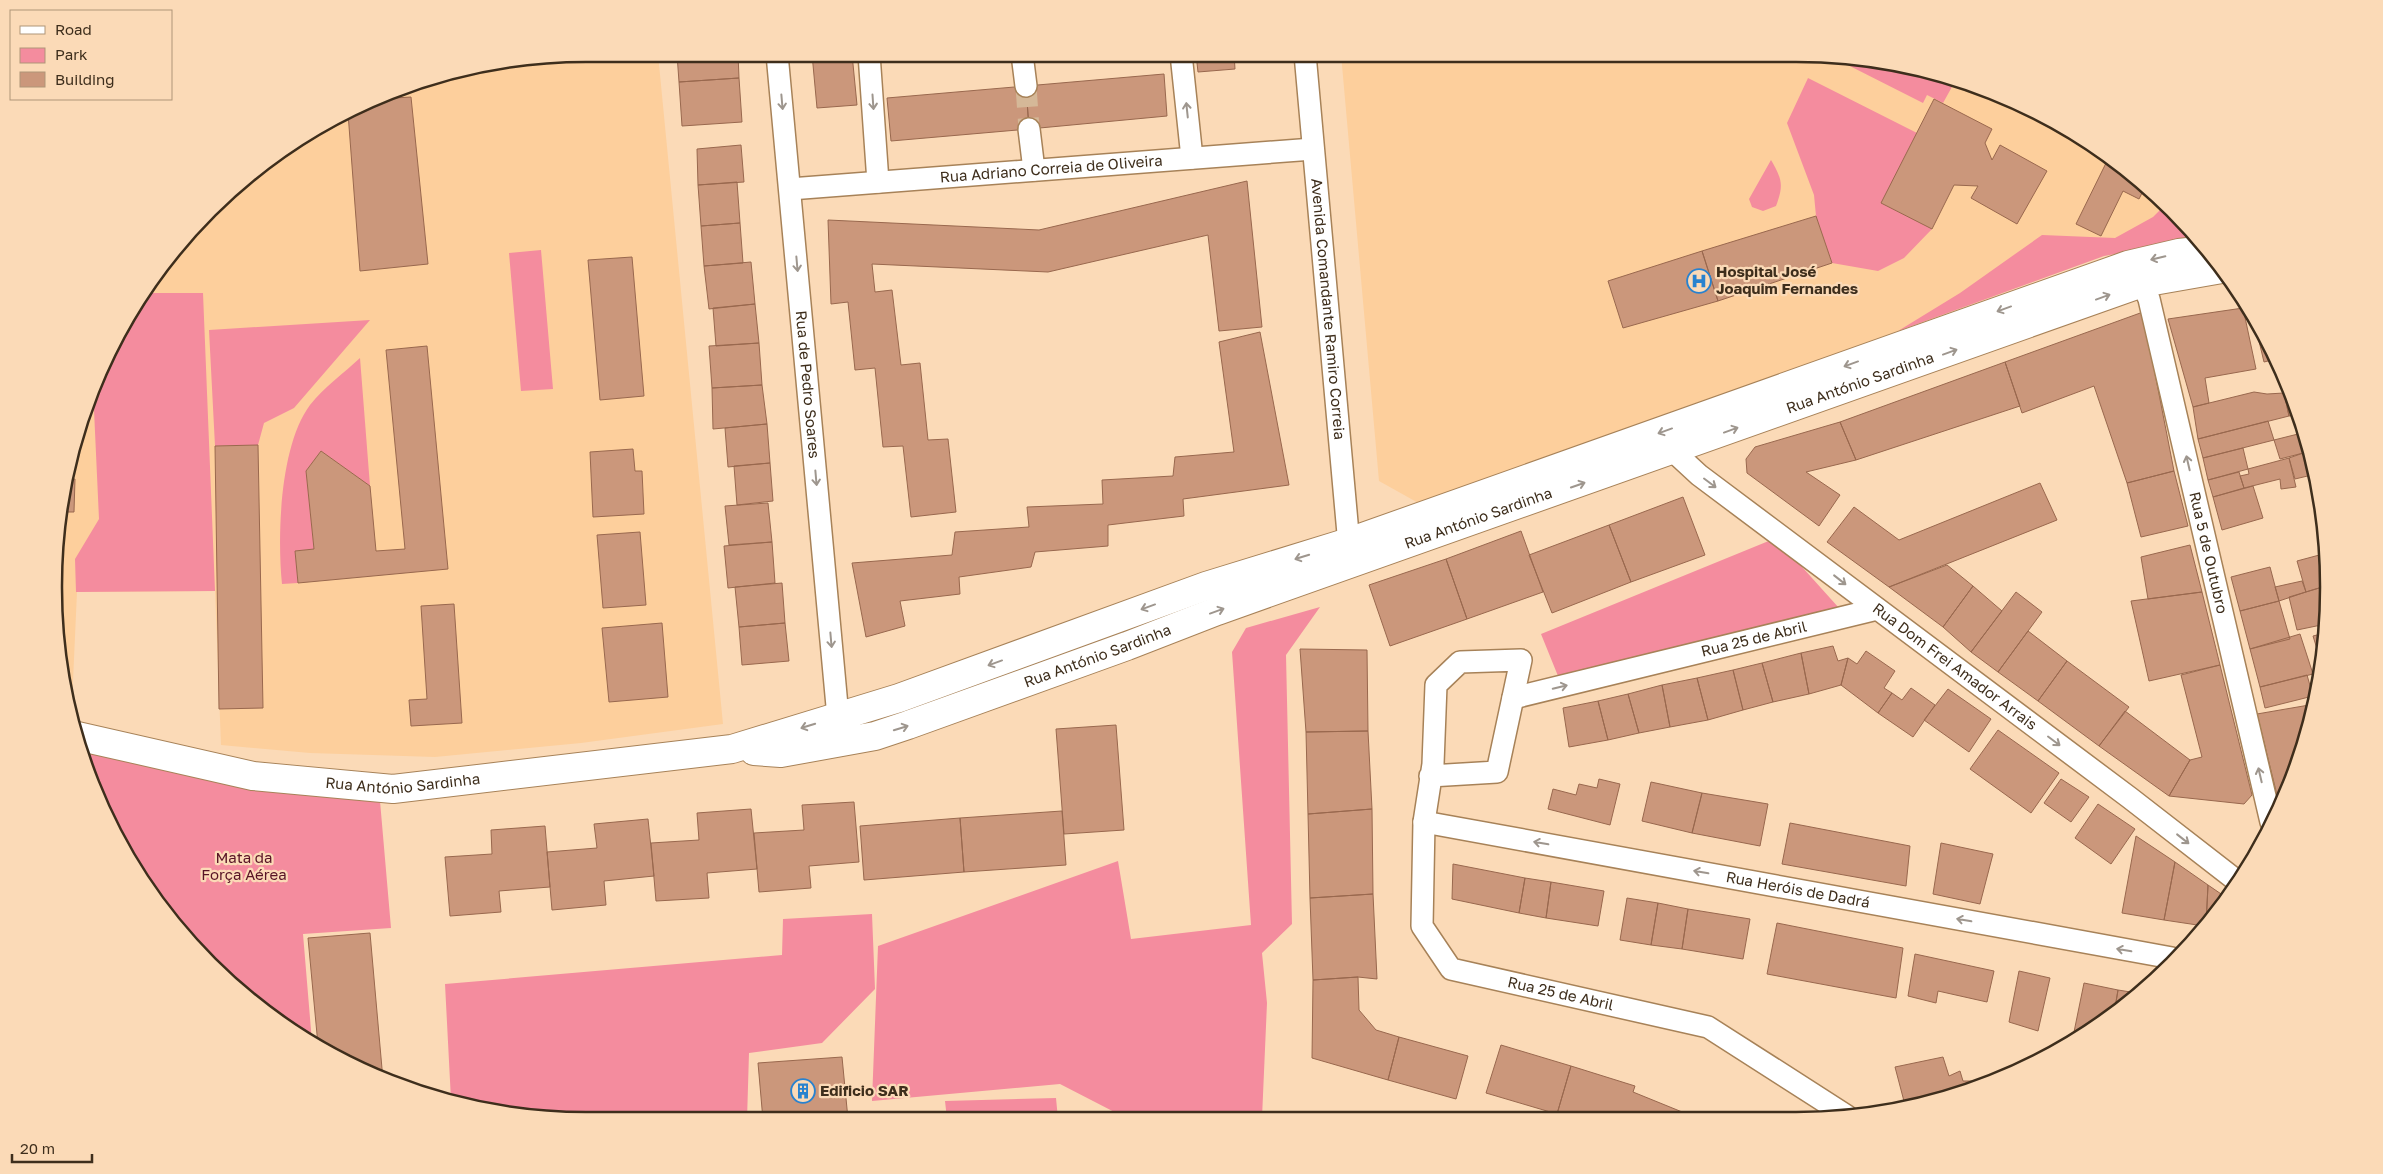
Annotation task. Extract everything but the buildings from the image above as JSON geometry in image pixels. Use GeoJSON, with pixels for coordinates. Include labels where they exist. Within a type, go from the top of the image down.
{"type":"FeatureCollection","features":[{"type":"Feature","properties":{"kind":"main road","name":"Rua António Sardinha"},"geometry":{"type":"LineString","coordinates":[[732,749],[781,753],[875,736],[1350,554],[2128,265],[2179,253],[2198,251]]}},
{"type":"Feature","properties":{"kind":"main road","name":"Rua António Sardinha"},"geometry":{"type":"LineString","coordinates":[[84,738],[253,776],[393,788],[732,749],[899,698],[1206,586],[1350,554],[1673,451],[2142,283],[2214,270]]}},
{"type":"Feature","properties":{"kind":"street","name":"Rua de Pedro Soares"},"geometry":{"type":"LineString","coordinates":[[778,62],[838,717]]}},
{"type":"Feature","properties":{"kind":"street"},"geometry":{"type":"LineString","coordinates":[[870,62],[878,182]]}},
{"type":"Feature","properties":{"kind":"street"},"geometry":{"type":"LineString","coordinates":[[1023,62],[1026,86]]}},
{"type":"Feature","properties":{"kind":"street"},"geometry":{"type":"LineString","coordinates":[[1182,62],[1192,158]]}},
{"type":"Feature","properties":{"kind":"street","name":"Avenida Comandante Ramiro Correia"},"geometry":{"type":"LineString","coordinates":[[1306,62],[1350,554]]}},
{"type":"Feature","properties":{"kind":"street"},"geometry":{"type":"LineString","coordinates":[[1030,129],[1034,170]]}},
{"type":"Feature","properties":{"kind":"street","name":"Rua Adriano Correia de Oliveira"},"geometry":{"type":"LineString","coordinates":[[790,189],[1313,150]]}},
{"type":"Feature","properties":{"kind":"street","name":"Rua 5 de Outubro"},"geometry":{"type":"LineString","coordinates":[[2142,283],[2149,299],[2269,813]]}},
{"type":"Feature","properties":{"kind":"street","name":"Rua Dom Frei Amador Arrais"},"geometry":{"type":"LineString","coordinates":[[1673,451],[1699,475],[2130,798],[2232,877]]}},
{"type":"Feature","properties":{"kind":"street","name":"Rua 25 de Abril"},"geometry":{"type":"LineString","coordinates":[[1513,698],[1877,609]]}},
{"type":"Feature","properties":{"kind":"street","name":"Rua 25 de Abril"},"geometry":{"type":"LineString","coordinates":[[1430,776],[1496,772],[1521,660],[1460,662],[1436,685],[1433,764],[1430,776],[1424,822],[1422,926],[1450,969],[1708,1027],[1837,1109]]}},
{"type":"Feature","properties":{"kind":"street"},"geometry":{"type":"LineString","coordinates":[[838,717],[875,736]]}},
{"type":"Feature","properties":{"kind":"street","name":"Rua Heróis de Dadrá"},"geometry":{"type":"LineString","coordinates":[[1424,822],[2168,957]]}},
{"type":"Feature","properties":{"kind":"shaded area"},"geometry":{"type":"Polygon","coordinates":[[[587,62],[659,62],[723,724],[581,743],[435,757],[310,753],[221,745],[215,591],[77,592],[73,687],[64,621],[62,587],[64,553],[73,485],[80,451],[90,418],[102,386],[117,355],[151,296],[193,241],[241,193],[296,151],[325,133],[386,102],[418,90],[451,80],[519,67],[587,62]]]}},
{"type":"Feature","properties":{"kind":"shaded area","name":"Hospital José Joaquim Fernandes"},"geometry":{"type":"Polygon","coordinates":[[[1342,62],[1796,62],[1864,67],[1932,80],[1997,102],[2058,133],[2087,151],[2142,193],[2189,240],[2104,256],[1422,505],[1379,481],[1342,62]]]}},
{"type":"Feature","properties":{"kind":"green space"},"geometry":{"type":"Polygon","coordinates":[[[1849,66],[1898,73],[1952,86],[1943,103],[1927,95],[1923,103],[1849,66]]]}},
{"type":"Feature","properties":{"kind":"green space"},"geometry":{"type":"Polygon","coordinates":[[[1808,78],[1917,133],[1882,203],[1932,229],[1904,258],[1878,271],[1832,263],[1816,216],[1814,195],[1787,123],[1808,78]]]}},
{"type":"Feature","properties":{"kind":"green space"},"geometry":{"type":"Polygon","coordinates":[[[1771,160],[1780,177],[1781,187],[1776,206],[1763,211],[1752,207],[1749,199],[1771,160]]]}},
{"type":"Feature","properties":{"kind":"green space"},"geometry":{"type":"Polygon","coordinates":[[[2160,210],[2189,240],[2104,256],[1898,331],[1960,293],[2042,235],[2115,238],[2153,217],[2160,210]]]}},
{"type":"Feature","properties":{"kind":"green space"},"geometry":{"type":"Polygon","coordinates":[[[541,250],[553,389],[521,391],[509,253],[541,250]]]}},
{"type":"Feature","properties":{"kind":"green space"},"geometry":{"type":"Polygon","coordinates":[[[153,293],[203,293],[215,591],[76,592],[75,559],[99,519],[94,408],[102,386],[133,325],[153,293]]]}},
{"type":"Feature","properties":{"kind":"green space"},"geometry":{"type":"Polygon","coordinates":[[[370,320],[294,408],[264,423],[258,445],[215,446],[209,330],[370,320]]]}},
{"type":"Feature","properties":{"kind":"green space"},"geometry":{"type":"Polygon","coordinates":[[[360,358],[370,486],[321,451],[306,471],[314,549],[295,551],[298,583],[282,584],[281,516],[283,491],[292,443],[300,422],[310,405],[328,386],[360,358]]]}},
{"type":"Feature","properties":{"kind":"green space"},"geometry":{"type":"Polygon","coordinates":[[[1776,538],[1839,608],[1558,676],[1541,634],[1776,538]]]}},
{"type":"Feature","properties":{"kind":"green space"},"geometry":{"type":"Polygon","coordinates":[[[1320,607],[1286,655],[1292,924],[1262,953],[1267,1003],[1262,1112],[1114,1112],[1060,1084],[872,1101],[878,946],[1118,861],[1131,939],[1251,925],[1232,652],[1246,628],[1320,607]]]}},
{"type":"Feature","properties":{"kind":"green space","name":"Mata da Força Aérea"},"geometry":{"type":"Polygon","coordinates":[[[87,745],[380,801],[391,928],[303,934],[311,1032],[268,1003],[241,981],[216,958],[171,906],[133,849],[117,819],[102,788],[87,745]]]}},
{"type":"Feature","properties":{"kind":"green space"},"geometry":{"type":"Polygon","coordinates":[[[872,914],[875,989],[822,1043],[749,1053],[747,1112],[587,1112],[553,1110],[519,1107],[451,1094],[445,984],[782,955],[783,919],[872,914]]]}},
{"type":"Feature","properties":{"kind":"green space"},"geometry":{"type":"Polygon","coordinates":[[[1056,1098],[1057,1112],[946,1112],[945,1101],[1056,1098]]]}},
{"type":"Feature","properties":{"kind":"tunnel"},"geometry":{"type":"LineString","coordinates":[[1026,86],[1029,129]]}},
{"type":"Feature","properties":{"kind":"place","name":"Hospital José Joaquim Fernandes"},"geometry":{"type":"Point","coordinates":[1699,281]}},
{"type":"Feature","properties":{"kind":"place","name":"Edificio SAR"},"geometry":{"type":"Point","coordinates":[803,1091]}}]}
